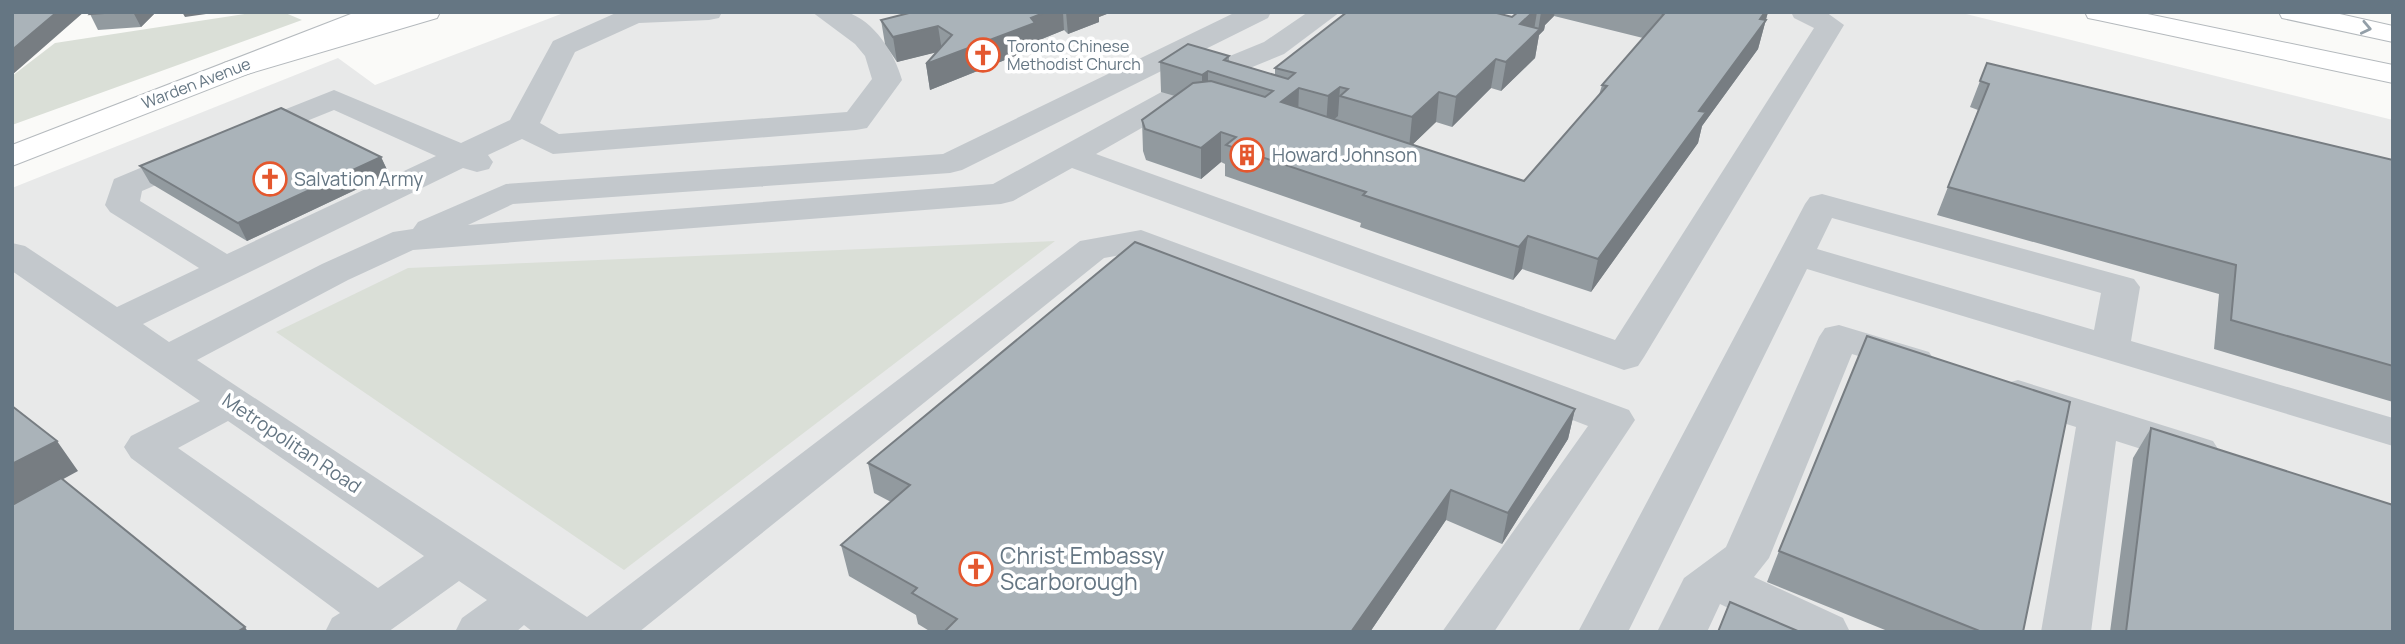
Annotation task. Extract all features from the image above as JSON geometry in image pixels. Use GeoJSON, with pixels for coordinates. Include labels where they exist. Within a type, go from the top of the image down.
{"type":"FeatureCollection","features":[{"type":"Feature","properties":{"kind":"main road","name":"Warden Avenue"},"geometry":{"type":"LineString","coordinates":[[12,156],[381,12]]}},
{"type":"Feature","properties":{"kind":"main road"},"geometry":{"type":"LineString","coordinates":[[234,69],[427,12]]}},
{"type":"Feature","properties":{"kind":"main road"},"geometry":{"type":"LineString","coordinates":[[2098,12],[2393,74]]}},
{"type":"Feature","properties":{"kind":"main road"},"geometry":{"type":"LineString","coordinates":[[2177,12],[2393,58]]}},
{"type":"Feature","properties":{"kind":"main road"},"geometry":{"type":"LineString","coordinates":[[2292,12],[2393,34]]}},
{"type":"Feature","properties":{"kind":"street"},"geometry":{"type":"LineString","coordinates":[[114,323],[523,126],[563,47],[634,15],[709,12]]}},
{"type":"Feature","properties":{"kind":"street"},"geometry":{"type":"LineString","coordinates":[[523,126],[553,144],[856,121],[887,80],[883,60],[861,32],[825,12]]}},
{"type":"Feature","properties":{"kind":"street"},"geometry":{"type":"LineString","coordinates":[[167,359],[335,272],[506,194],[950,163],[1258,12]]}},
{"type":"Feature","properties":{"kind":"street"},"geometry":{"type":"LineString","coordinates":[[406,240],[1001,194],[1230,66],[1274,48],[1327,12]]}},
{"type":"Feature","properties":{"kind":"street"},"geometry":{"type":"LineString","coordinates":[[1070,156],[1624,357],[1830,24],[1804,12]]}},
{"type":"Feature","properties":{"kind":"street"},"geometry":{"type":"LineString","coordinates":[[1180,50],[1230,66]]}},
{"type":"Feature","properties":{"kind":"street"},"geometry":{"type":"LineString","coordinates":[[226,269],[122,205],[126,186],[334,99],[501,173],[506,194]]}},
{"type":"Feature","properties":{"kind":"street"},"geometry":{"type":"LineString","coordinates":[[982,147],[1035,175]]}},
{"type":"Feature","properties":{"kind":"street"},"geometry":{"type":"LineString","coordinates":[[1603,632],[1822,204],[2121,287],[2110,348]]}},
{"type":"Feature","properties":{"kind":"street"},"geometry":{"type":"LineString","coordinates":[[292,237],[335,272]]}},
{"type":"Feature","properties":{"kind":"street"},"geometry":{"type":"LineString","coordinates":[[604,632],[1094,249],[1141,241],[1614,420],[1466,632]]}},
{"type":"Feature","properties":{"kind":"street"},"geometry":{"type":"LineString","coordinates":[[1796,254],[2392,432]]}},
{"type":"Feature","properties":{"kind":"street","name":"Metropolitan Road"},"geometry":{"type":"LineString","coordinates":[[21,270],[114,323],[571,632]]}},
{"type":"Feature","properties":{"kind":"street"},"geometry":{"type":"LineString","coordinates":[[1682,632],[1701,591],[1745,558],[1839,337],[2239,466]]}},
{"type":"Feature","properties":{"kind":"street"},"geometry":{"type":"LineString","coordinates":[[230,402],[146,447],[363,623],[460,556]]}},
{"type":"Feature","properties":{"kind":"street"},"geometry":{"type":"LineString","coordinates":[[2066,632],[2098,420]]}},
{"type":"Feature","properties":{"kind":"street"},"geometry":{"type":"LineString","coordinates":[[1715,580],[1825,632]]}},
{"type":"Feature","properties":{"kind":"street"},"geometry":{"type":"LineString","coordinates":[[480,632],[523,599]]}},
{"type":"Feature","properties":{"kind":"shaded area"},"geometry":{"type":"Polygon","coordinates":[[[258,12],[283,12],[302,20],[12,125],[12,76],[55,43],[258,12]]]}},
{"type":"Feature","properties":{"kind":"shaded area"},"geometry":{"type":"Polygon","coordinates":[[[566,12],[1958,12],[2393,120],[2393,632],[12,632],[12,188],[338,58],[375,85],[566,12]]]}},
{"type":"Feature","properties":{"kind":"shaded area"},"geometry":{"type":"Polygon","coordinates":[[[1055,241],[624,570],[276,332],[408,268],[1055,241]]]}},
{"type":"Feature","properties":{"kind":"building"},"geometry":{"type":"Polygon","coordinates":[[[12,12],[57,12],[12,50],[12,12]]]}},
{"type":"Feature","properties":{"kind":"building"},"geometry":{"type":"Polygon","coordinates":[[[913,12],[1046,12],[1031,18],[1035,23],[926,64],[952,35],[938,26],[893,37],[881,20],[913,12]]]}},
{"type":"Feature","properties":{"kind":"building","name":"Howard Johnson"},"geometry":{"type":"Polygon","coordinates":[[[1347,12],[1493,12],[1512,17],[1518,12],[1533,12],[1520,24],[1540,29],[1506,62],[1496,59],[1456,97],[1439,92],[1412,117],[1340,96],[1348,89],[1340,87],[1328,96],[1299,88],[1281,102],[1524,181],[1607,86],[1602,85],[1664,14],[1658,12],[1765,12],[1760,19],[1766,20],[1699,111],[1706,112],[1598,259],[1528,236],[1519,247],[1363,195],[1366,192],[1226,145],[1236,137],[1221,132],[1201,148],[1145,129],[1142,120],[1193,83],[1211,81],[1265,97],[1273,91],[1208,71],[1202,75],[1160,62],[1188,44],[1229,56],[1224,60],[1288,79],[1295,73],[1275,68],[1347,12]]]}},
{"type":"Feature","properties":{"kind":"building"},"geometry":{"type":"Polygon","coordinates":[[[1987,63],[2393,160],[2393,366],[2231,320],[2236,265],[1948,187],[1989,84],[1980,81],[1987,63]]]}},
{"type":"Feature","properties":{"kind":"building","name":"Salvation Army"},"geometry":{"type":"Polygon","coordinates":[[[281,108],[381,157],[238,223],[140,166],[281,108]]]}},
{"type":"Feature","properties":{"kind":"building"},"geometry":{"type":"Polygon","coordinates":[[[1135,242],[1575,409],[1508,513],[1451,490],[1351,632],[944,632],[957,619],[912,593],[917,588],[841,545],[910,485],[868,463],[1135,242]]]}},
{"type":"Feature","properties":{"kind":"building"},"geometry":{"type":"Polygon","coordinates":[[[1867,336],[2070,402],[2023,632],[1982,632],[1779,551],[1867,336]]]}},
{"type":"Feature","properties":{"kind":"building"},"geometry":{"type":"Polygon","coordinates":[[[12,406],[57,441],[12,464],[12,406]]]}},
{"type":"Feature","properties":{"kind":"building"},"geometry":{"type":"Polygon","coordinates":[[[2151,428],[2393,505],[2393,632],[2126,632],[2151,428]]]}},
{"type":"Feature","properties":{"kind":"building"},"geometry":{"type":"Polygon","coordinates":[[[61,478],[245,627],[237,632],[12,632],[12,505],[61,478]]]}},
{"type":"Feature","properties":{"kind":"building"},"geometry":{"type":"Polygon","coordinates":[[[1730,602],[1800,632],[1718,632],[1730,602]]]}},
{"type":"Feature","properties":{"kind":"place","name":"Toronto Chinese Methodist Church"},"geometry":{"type":"Point","coordinates":[983,55]}},
{"type":"Feature","properties":{"kind":"place","name":"Howard Johnson"},"geometry":{"type":"Point","coordinates":[1247,155]}},
{"type":"Feature","properties":{"kind":"place","name":"Salvation Army"},"geometry":{"type":"Point","coordinates":[270,179]}},
{"type":"Feature","properties":{"kind":"place","name":"Christ Embassy Scarborough"},"geometry":{"type":"Point","coordinates":[976,569]}}]}
